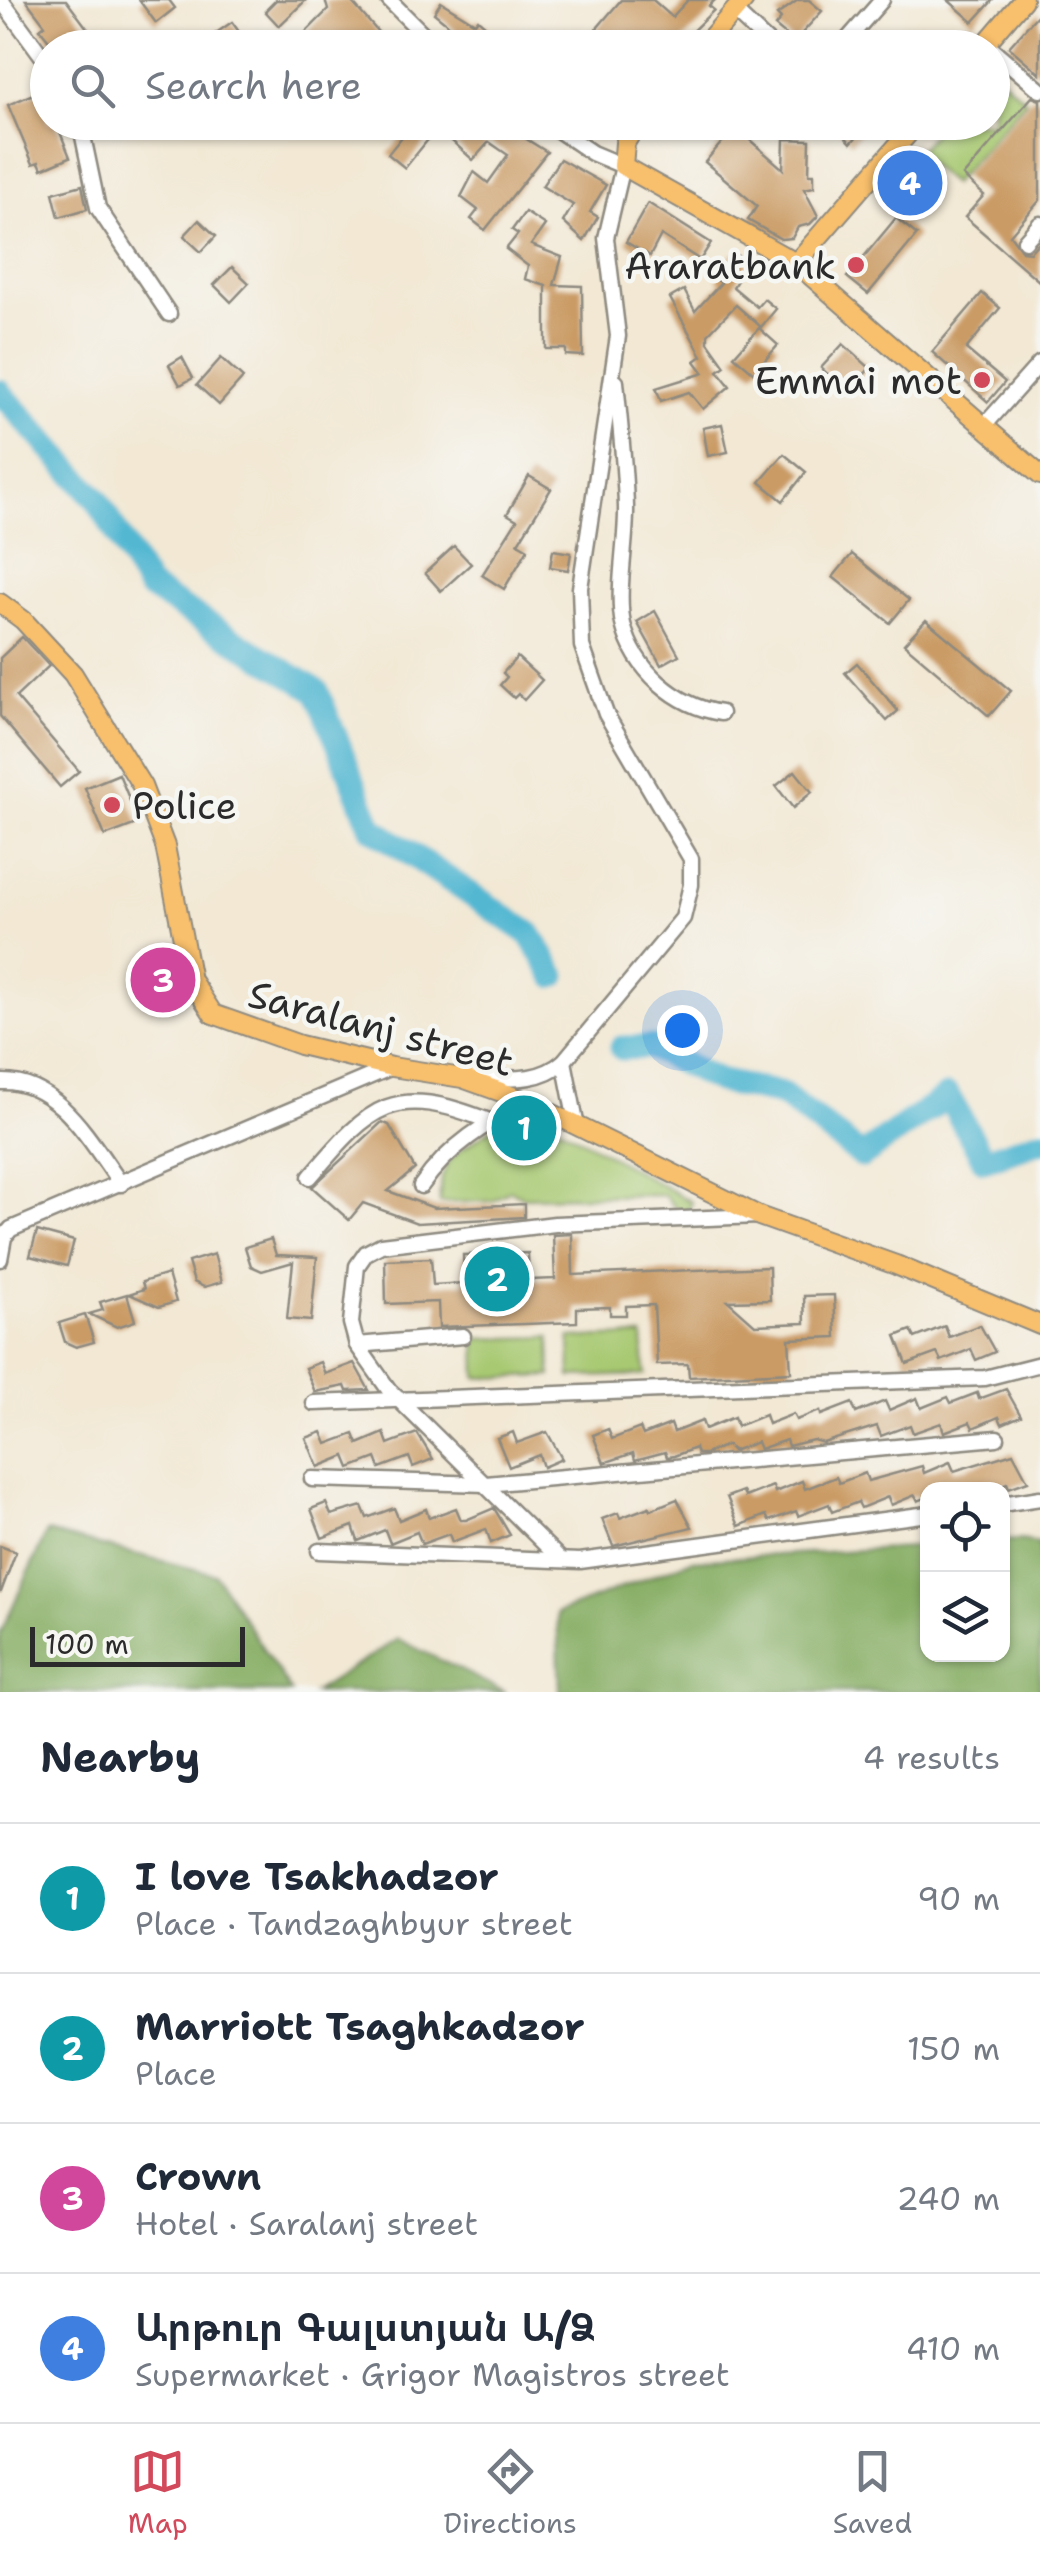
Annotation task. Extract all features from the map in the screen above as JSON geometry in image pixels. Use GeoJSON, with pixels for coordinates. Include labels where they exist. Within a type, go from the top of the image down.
{"type":"FeatureCollection","features":[{"type":"Feature","properties":{"kind":"main road"},"geometry":{"type":"LineString","coordinates":[[1001,30],[1023,0]]}},
{"type":"Feature","properties":{"kind":"main road"},"geometry":{"type":"LineString","coordinates":[[718,30],[739,6]]}},
{"type":"Feature","properties":{"kind":"main road"},"geometry":{"type":"LineString","coordinates":[[627,140],[623,166],[796,263],[1040,474]]}},
{"type":"Feature","properties":{"kind":"main road"},"geometry":{"type":"LineString","coordinates":[[796,263],[902,140]]}},
{"type":"Feature","properties":{"kind":"main road","name":"Saralanj street"},"geometry":{"type":"LineString","coordinates":[[0,603],[24,620],[73,674],[142,786],[165,846],[191,980],[200,1000],[213,1014],[242,1028],[392,1067],[462,1078],[530,1102],[576,1122],[663,1172],[759,1216],[896,1265],[1040,1325]]}},
{"type":"Feature","properties":{"kind":"street"},"geometry":{"type":"LineString","coordinates":[[1,0],[30,39]]}},
{"type":"Feature","properties":{"kind":"street"},"geometry":{"type":"LineString","coordinates":[[389,0],[419,30]]}},
{"type":"Feature","properties":{"kind":"street"},"geometry":{"type":"LineString","coordinates":[[856,30],[882,0]]}},
{"type":"Feature","properties":{"kind":"street"},"geometry":{"type":"LineString","coordinates":[[739,6],[759,30]]}},
{"type":"Feature","properties":{"kind":"street"},"geometry":{"type":"LineString","coordinates":[[1010,65],[1040,90]]}},
{"type":"Feature","properties":{"kind":"street"},"geometry":{"type":"LineString","coordinates":[[84,140],[98,208],[169,314]]}},
{"type":"Feature","properties":{"kind":"street"},"geometry":{"type":"LineString","coordinates":[[462,1078],[534,1078],[548,1074],[564,1061],[682,918],[692,885],[690,859],[606,714],[582,646],[580,588],[618,336],[606,238],[623,166],[573,140]]}},
{"type":"Feature","properties":{"kind":"street"},"geometry":{"type":"LineString","coordinates":[[1025,241],[1040,224]]}},
{"type":"Feature","properties":{"kind":"street"},"geometry":{"type":"LineString","coordinates":[[614,362],[626,506],[623,624],[648,671],[666,690],[698,709],[721,713]]}},
{"type":"Feature","properties":{"kind":"street"},"geometry":{"type":"LineString","coordinates":[[983,427],[1040,363]]}},
{"type":"Feature","properties":{"kind":"street"},"geometry":{"type":"LineString","coordinates":[[564,1061],[576,1122]]}},
{"type":"Feature","properties":{"kind":"street"},"geometry":{"type":"LineString","coordinates":[[0,1258],[4,1237],[11,1228],[392,1067]]}},
{"type":"Feature","properties":{"kind":"street"},"geometry":{"type":"LineString","coordinates":[[0,1082],[40,1088],[69,1116],[121,1184]]}},
{"type":"Feature","properties":{"kind":"street"},"geometry":{"type":"LineString","coordinates":[[420,1186],[436,1164],[489,1121],[530,1102]]}},
{"type":"Feature","properties":{"kind":"street"},"geometry":{"type":"LineString","coordinates":[[310,1176],[364,1116],[385,1106],[432,1103],[489,1121]]}},
{"type":"Feature","properties":{"kind":"street"},"geometry":{"type":"LineString","coordinates":[[560,1559],[370,1369],[357,1345],[352,1323],[358,1266],[380,1245],[554,1224],[759,1216]]}},
{"type":"Feature","properties":{"kind":"street"},"geometry":{"type":"LineString","coordinates":[[357,1345],[463,1336]]}},
{"type":"Feature","properties":{"kind":"street"},"geometry":{"type":"LineString","coordinates":[[314,1403],[985,1378],[1040,1364]]}},
{"type":"Feature","properties":{"kind":"street"},"geometry":{"type":"LineString","coordinates":[[312,1479],[486,1484],[997,1438]]}},
{"type":"Feature","properties":{"kind":"street"},"geometry":{"type":"LineString","coordinates":[[1010,1503],[1040,1498]]}},
{"type":"Feature","properties":{"kind":"street"},"geometry":{"type":"LineString","coordinates":[[319,1551],[599,1560],[920,1515]]}},
{"type":"Feature","properties":{"kind":"green space"},"geometry":{"type":"Polygon","coordinates":[[[1010,86],[1026,100],[1010,118],[1010,86]]]}},
{"type":"Feature","properties":{"kind":"green space"},"geometry":{"type":"Polygon","coordinates":[[[928,140],[991,140],[952,184],[916,153],[928,140]]]}},
{"type":"Feature","properties":{"kind":"green space"},"geometry":{"type":"Polygon","coordinates":[[[546,1119],[691,1202],[689,1211],[677,1210],[664,1195],[524,1197],[510,1190],[493,1201],[440,1203],[443,1175],[454,1156],[496,1125],[501,1132],[536,1131],[546,1119]]]}},
{"type":"Feature","properties":{"kind":"green space"},"geometry":{"type":"Polygon","coordinates":[[[643,1336],[645,1375],[571,1377],[570,1338],[643,1336]]]}},
{"type":"Feature","properties":{"kind":"green space"},"geometry":{"type":"Polygon","coordinates":[[[550,1337],[551,1376],[477,1378],[476,1339],[550,1337]]]}},
{"type":"Feature","properties":{"kind":"green space"},"geometry":{"type":"Polygon","coordinates":[[[47,1532],[215,1574],[291,1692],[0,1692],[0,1634],[47,1532]]]}},
{"type":"Feature","properties":{"kind":"green space"},"geometry":{"type":"Polygon","coordinates":[[[1010,1541],[1040,1543],[1040,1692],[560,1692],[557,1613],[692,1560],[920,1546],[920,1662],[1010,1662],[1010,1541]]]}},
{"type":"Feature","properties":{"kind":"green space"},"geometry":{"type":"Polygon","coordinates":[[[398,1639],[505,1692],[314,1692],[398,1639]]]}},
{"type":"Feature","properties":{"kind":"building"},"geometry":{"type":"Polygon","coordinates":[[[26,0],[66,0],[88,30],[41,30],[45,25],[26,0]]]}},
{"type":"Feature","properties":{"kind":"building"},"geometry":{"type":"Polygon","coordinates":[[[139,0],[169,0],[175,8],[156,23],[139,0]]]}},
{"type":"Feature","properties":{"kind":"building"},"geometry":{"type":"Polygon","coordinates":[[[276,0],[306,0],[279,26],[265,11],[276,0]]]}},
{"type":"Feature","properties":{"kind":"building"},"geometry":{"type":"Polygon","coordinates":[[[325,0],[350,0],[376,30],[308,30],[328,10],[325,0]]]}},
{"type":"Feature","properties":{"kind":"building"},"geometry":{"type":"Polygon","coordinates":[[[621,0],[653,0],[672,17],[688,0],[715,0],[709,6],[714,10],[693,30],[595,30],[621,0]]]}},
{"type":"Feature","properties":{"kind":"building"},"geometry":{"type":"Polygon","coordinates":[[[798,0],[809,0],[822,11],[805,30],[780,30],[775,26],[781,19],[777,15],[798,0]]]}},
{"type":"Feature","properties":{"kind":"building"},"geometry":{"type":"Polygon","coordinates":[[[948,0],[993,0],[973,22],[948,0]]]}},
{"type":"Feature","properties":{"kind":"building"},"geometry":{"type":"Polygon","coordinates":[[[441,2],[475,23],[478,19],[491,30],[455,30],[434,13],[441,2]]]}},
{"type":"Feature","properties":{"kind":"building"},"geometry":{"type":"Polygon","coordinates":[[[1040,12],[1040,74],[1010,46],[1040,12]]]}},
{"type":"Feature","properties":{"kind":"building"},"geometry":{"type":"Polygon","coordinates":[[[232,22],[238,30],[220,30],[232,22]]]}},
{"type":"Feature","properties":{"kind":"building"},"geometry":{"type":"Polygon","coordinates":[[[30,95],[30,140],[63,140],[70,157],[42,169],[39,162],[33,164],[8,105],[30,95]]]}},
{"type":"Feature","properties":{"kind":"building"},"geometry":{"type":"Polygon","coordinates":[[[1032,97],[1040,100],[1040,200],[1010,235],[1022,251],[1030,252],[1040,241],[1040,282],[965,217],[984,195],[963,176],[994,140],[1010,140],[1010,122],[1032,97]]]}},
{"type":"Feature","properties":{"kind":"building"},"geometry":{"type":"Polygon","coordinates":[[[399,140],[428,140],[405,168],[388,154],[399,140]]]}},
{"type":"Feature","properties":{"kind":"building"},"geometry":{"type":"Polygon","coordinates":[[[451,140],[528,140],[547,152],[485,230],[471,219],[478,210],[461,197],[474,172],[488,183],[508,155],[489,142],[473,160],[451,140]]]}},
{"type":"Feature","properties":{"kind":"building"},"geometry":{"type":"Polygon","coordinates":[[[724,140],[750,140],[783,169],[784,140],[810,140],[809,174],[814,174],[814,187],[804,189],[818,216],[810,224],[798,227],[792,238],[781,239],[748,220],[757,206],[705,162],[724,140]]]}},
{"type":"Feature","properties":{"kind":"building"},"geometry":{"type":"Polygon","coordinates":[[[560,159],[606,185],[590,212],[598,217],[584,241],[563,222],[573,205],[542,186],[560,159]]]}},
{"type":"Feature","properties":{"kind":"building"},"geometry":{"type":"Polygon","coordinates":[[[911,159],[930,175],[912,196],[893,179],[911,159]]]}},
{"type":"Feature","properties":{"kind":"building"},"geometry":{"type":"Polygon","coordinates":[[[82,185],[87,209],[59,217],[53,193],[82,185]]]}},
{"type":"Feature","properties":{"kind":"building"},"geometry":{"type":"Polygon","coordinates":[[[648,203],[711,243],[700,260],[661,235],[650,256],[626,242],[648,203]]]}},
{"type":"Feature","properties":{"kind":"building"},"geometry":{"type":"Polygon","coordinates":[[[525,212],[545,225],[531,245],[562,257],[554,285],[582,286],[583,356],[566,355],[566,349],[546,349],[546,286],[525,279],[528,266],[506,249],[518,234],[512,230],[525,212]]]}},
{"type":"Feature","properties":{"kind":"building"},"geometry":{"type":"Polygon","coordinates":[[[896,218],[917,235],[868,294],[847,277],[896,218]]]}},
{"type":"Feature","properties":{"kind":"building"},"geometry":{"type":"Polygon","coordinates":[[[199,220],[216,236],[201,252],[184,236],[199,220]]]}},
{"type":"Feature","properties":{"kind":"building"},"geometry":{"type":"Polygon","coordinates":[[[733,253],[748,262],[733,287],[757,307],[764,299],[776,309],[761,327],[736,305],[708,334],[708,342],[725,366],[718,371],[730,386],[703,409],[689,392],[661,401],[656,388],[704,373],[695,361],[702,356],[670,298],[684,290],[695,311],[721,283],[717,280],[733,253]]]}},
{"type":"Feature","properties":{"kind":"building"},"geometry":{"type":"Polygon","coordinates":[[[232,267],[249,283],[231,302],[214,285],[232,267]]]}},
{"type":"Feature","properties":{"kind":"building"},"geometry":{"type":"Polygon","coordinates":[[[982,293],[1000,308],[966,349],[1005,382],[988,402],[932,352],[982,293]]]}},
{"type":"Feature","properties":{"kind":"building"},"geometry":{"type":"Polygon","coordinates":[[[759,328],[778,345],[754,373],[734,356],[759,328]]]}},
{"type":"Feature","properties":{"kind":"building"},"geometry":{"type":"Polygon","coordinates":[[[843,344],[870,368],[848,392],[821,368],[843,344]]]}},
{"type":"Feature","properties":{"kind":"building"},"geometry":{"type":"Polygon","coordinates":[[[182,357],[193,378],[180,385],[169,365],[182,357]]]}},
{"type":"Feature","properties":{"kind":"building"},"geometry":{"type":"Polygon","coordinates":[[[221,358],[243,378],[219,405],[197,385],[221,358]]]}},
{"type":"Feature","properties":{"kind":"building"},"geometry":{"type":"Polygon","coordinates":[[[722,424],[728,452],[708,456],[703,428],[722,424]]]}},
{"type":"Feature","properties":{"kind":"building"},"geometry":{"type":"Polygon","coordinates":[[[784,454],[806,472],[783,501],[760,482],[784,454]]]}},
{"type":"Feature","properties":{"kind":"building"},"geometry":{"type":"Polygon","coordinates":[[[529,476],[551,489],[518,543],[528,549],[504,589],[482,575],[517,520],[507,514],[529,476]]]}},
{"type":"Feature","properties":{"kind":"building"},"geometry":{"type":"Polygon","coordinates":[[[454,546],[471,564],[441,591],[425,573],[454,546]]]}},
{"type":"Feature","properties":{"kind":"building"},"geometry":{"type":"Polygon","coordinates":[[[553,550],[571,553],[568,570],[550,567],[553,550]]]}},
{"type":"Feature","properties":{"kind":"building"},"geometry":{"type":"Polygon","coordinates":[[[852,554],[909,600],[890,623],[833,577],[852,554]]]}},
{"type":"Feature","properties":{"kind":"building"},"geometry":{"type":"Polygon","coordinates":[[[655,611],[679,655],[661,665],[637,622],[655,611]]]}},
{"type":"Feature","properties":{"kind":"building"},"geometry":{"type":"Polygon","coordinates":[[[926,620],[1011,691],[989,716],[904,644],[926,620]]]}},
{"type":"Feature","properties":{"kind":"building"},"geometry":{"type":"Polygon","coordinates":[[[22,637],[49,666],[16,697],[79,771],[60,787],[0,716],[0,658],[22,637]]]}},
{"type":"Feature","properties":{"kind":"building"},"geometry":{"type":"Polygon","coordinates":[[[517,657],[542,680],[524,700],[518,694],[514,698],[500,685],[507,677],[503,673],[517,657]]]}},
{"type":"Feature","properties":{"kind":"building"},"geometry":{"type":"Polygon","coordinates":[[[857,663],[898,711],[887,721],[845,673],[857,663]]]}},
{"type":"Feature","properties":{"kind":"building"},"geometry":{"type":"Polygon","coordinates":[[[795,771],[812,792],[793,808],[776,786],[795,771]]]}},
{"type":"Feature","properties":{"kind":"building","name":"Police"},"geometry":{"type":"Polygon","coordinates":[[[119,774],[139,823],[105,836],[85,788],[119,774]]]}},
{"type":"Feature","properties":{"kind":"building"},"geometry":{"type":"Polygon","coordinates":[[[171,973],[173,997],[157,999],[155,974],[171,973]]]}},
{"type":"Feature","properties":{"kind":"building"},"geometry":{"type":"Polygon","coordinates":[[[382,1122],[389,1125],[415,1169],[388,1191],[434,1208],[524,1204],[524,1217],[417,1223],[363,1203],[349,1220],[312,1187],[382,1122]]]}},
{"type":"Feature","properties":{"kind":"building"},"geometry":{"type":"Polygon","coordinates":[[[37,1231],[74,1241],[67,1266],[30,1256],[37,1231]]]}},
{"type":"Feature","properties":{"kind":"building"},"geometry":{"type":"Polygon","coordinates":[[[572,1234],[573,1275],[769,1267],[770,1300],[728,1301],[755,1325],[805,1323],[804,1296],[834,1295],[836,1337],[789,1339],[791,1372],[689,1377],[688,1364],[657,1365],[654,1305],[626,1306],[626,1315],[610,1315],[610,1307],[577,1308],[577,1322],[439,1327],[438,1302],[386,1304],[385,1260],[431,1258],[433,1285],[464,1283],[463,1255],[528,1253],[529,1280],[555,1279],[553,1235],[572,1234]]]}},
{"type":"Feature","properties":{"kind":"building"},"geometry":{"type":"Polygon","coordinates":[[[271,1239],[276,1255],[317,1257],[311,1321],[287,1319],[293,1262],[262,1271],[251,1266],[245,1247],[271,1239]]]}},
{"type":"Feature","properties":{"kind":"building"},"geometry":{"type":"Polygon","coordinates":[[[214,1254],[222,1282],[204,1287],[194,1282],[188,1262],[214,1254]]]}},
{"type":"Feature","properties":{"kind":"building"},"geometry":{"type":"Polygon","coordinates":[[[168,1274],[176,1302],[159,1307],[129,1294],[144,1289],[142,1282],[168,1274]]]}},
{"type":"Feature","properties":{"kind":"building"},"geometry":{"type":"Polygon","coordinates":[[[127,1294],[135,1321],[117,1327],[89,1314],[103,1310],[100,1302],[127,1294]]]}},
{"type":"Feature","properties":{"kind":"building"},"geometry":{"type":"Polygon","coordinates":[[[85,1315],[94,1342],[76,1347],[65,1342],[59,1323],[85,1315]]]}},
{"type":"Feature","properties":{"kind":"building"},"geometry":{"type":"Polygon","coordinates":[[[980,1325],[995,1352],[976,1360],[971,1349],[941,1361],[937,1353],[907,1364],[896,1336],[911,1330],[915,1338],[945,1326],[949,1337],[980,1325]]]}},
{"type":"Feature","properties":{"kind":"building"},"geometry":{"type":"Polygon","coordinates":[[[320,1362],[325,1374],[354,1363],[369,1390],[347,1391],[345,1386],[315,1392],[305,1368],[320,1362]]]}},
{"type":"Feature","properties":{"kind":"building"},"geometry":{"type":"Polygon","coordinates":[[[1006,1389],[1021,1416],[1002,1424],[999,1417],[973,1428],[970,1422],[944,1432],[941,1423],[913,1433],[910,1425],[881,1436],[877,1426],[823,1443],[813,1440],[788,1446],[786,1440],[760,1449],[757,1442],[733,1451],[727,1445],[705,1454],[697,1454],[695,1448],[674,1456],[667,1457],[665,1452],[635,1460],[633,1453],[604,1463],[593,1435],[608,1429],[612,1439],[640,1428],[643,1435],[671,1424],[674,1432],[702,1421],[705,1429],[734,1417],[737,1426],[765,1415],[768,1424],[793,1414],[796,1420],[820,1411],[821,1415],[852,1403],[856,1413],[885,1401],[889,1410],[917,1398],[921,1408],[948,1397],[951,1403],[977,1393],[979,1399],[1006,1389]]]}},
{"type":"Feature","properties":{"kind":"building"},"geometry":{"type":"Polygon","coordinates":[[[322,1432],[327,1444],[354,1434],[358,1444],[384,1433],[388,1444],[417,1433],[433,1459],[413,1467],[409,1457],[380,1468],[376,1458],[350,1468],[345,1456],[318,1467],[306,1438],[322,1432]]]}},
{"type":"Feature","properties":{"kind":"building"},"geometry":{"type":"Polygon","coordinates":[[[513,1432],[517,1443],[547,1432],[562,1459],[543,1467],[539,1455],[509,1467],[497,1438],[513,1432]]]}},
{"type":"Feature","properties":{"kind":"building"},"geometry":{"type":"Polygon","coordinates":[[[1013,1453],[1028,1481],[1010,1488],[1010,1482],[920,1482],[918,1501],[915,1495],[891,1505],[888,1497],[861,1508],[858,1502],[832,1512],[829,1504],[798,1516],[796,1511],[769,1521],[766,1515],[739,1526],[727,1497],[743,1491],[745,1497],[773,1486],[775,1492],[802,1481],[805,1489],[836,1477],[839,1483],[865,1473],[868,1481],[922,1466],[924,1473],[950,1462],[954,1471],[1013,1453]]]}},
{"type":"Feature","properties":{"kind":"building"},"geometry":{"type":"Polygon","coordinates":[[[677,1499],[692,1527],[613,1546],[602,1519],[618,1513],[620,1518],[649,1507],[650,1510],[677,1499]]]}},
{"type":"Feature","properties":{"kind":"building"},"geometry":{"type":"Polygon","coordinates":[[[326,1503],[331,1515],[362,1506],[367,1518],[394,1508],[399,1520],[426,1509],[429,1518],[456,1508],[461,1520],[466,1520],[494,1508],[510,1535],[491,1543],[486,1529],[452,1542],[449,1534],[422,1544],[417,1532],[390,1543],[385,1530],[358,1541],[353,1526],[322,1538],[311,1509],[326,1503]]]}},
{"type":"Feature","properties":{"kind":"building"},"geometry":{"type":"Polygon","coordinates":[[[0,1546],[16,1552],[1,1592],[0,1592],[0,1546]]]}},
{"type":"Feature","properties":{"kind":"waterway"},"geometry":{"type":"LineString","coordinates":[[0,392],[98,501],[148,587],[317,691],[372,828],[530,934],[555,976]]}},
{"type":"Feature","properties":{"kind":"waterway"},"geometry":{"type":"LineString","coordinates":[[622,1048],[650,1047],[718,1081],[781,1094],[862,1156],[948,1096],[984,1160],[1040,1141]]}},
{"type":"Feature","properties":{"kind":"place","name":"Արթուր Գալստյան Ա/Ձ"},"geometry":{"type":"Point","coordinates":[910,183]}},
{"type":"Feature","properties":{"kind":"place","name":"Araratbank"},"geometry":{"type":"Point","coordinates":[856,265]}},
{"type":"Feature","properties":{"kind":"place","name":"Emmai mot"},"geometry":{"type":"Point","coordinates":[982,380]}},
{"type":"Feature","properties":{"kind":"place","name":"Police"},"geometry":{"type":"Point","coordinates":[112,805]}},
{"type":"Feature","properties":{"kind":"place","name":"Crown"},"geometry":{"type":"Point","coordinates":[163,980]}},
{"type":"Feature","properties":{"kind":"place","name":"I love Tsakhadzor"},"geometry":{"type":"Point","coordinates":[524,1128]}},
{"type":"Feature","properties":{"kind":"place","name":"Marriott Tsaghkadzor"},"geometry":{"type":"Point","coordinates":[497,1279]}}]}
